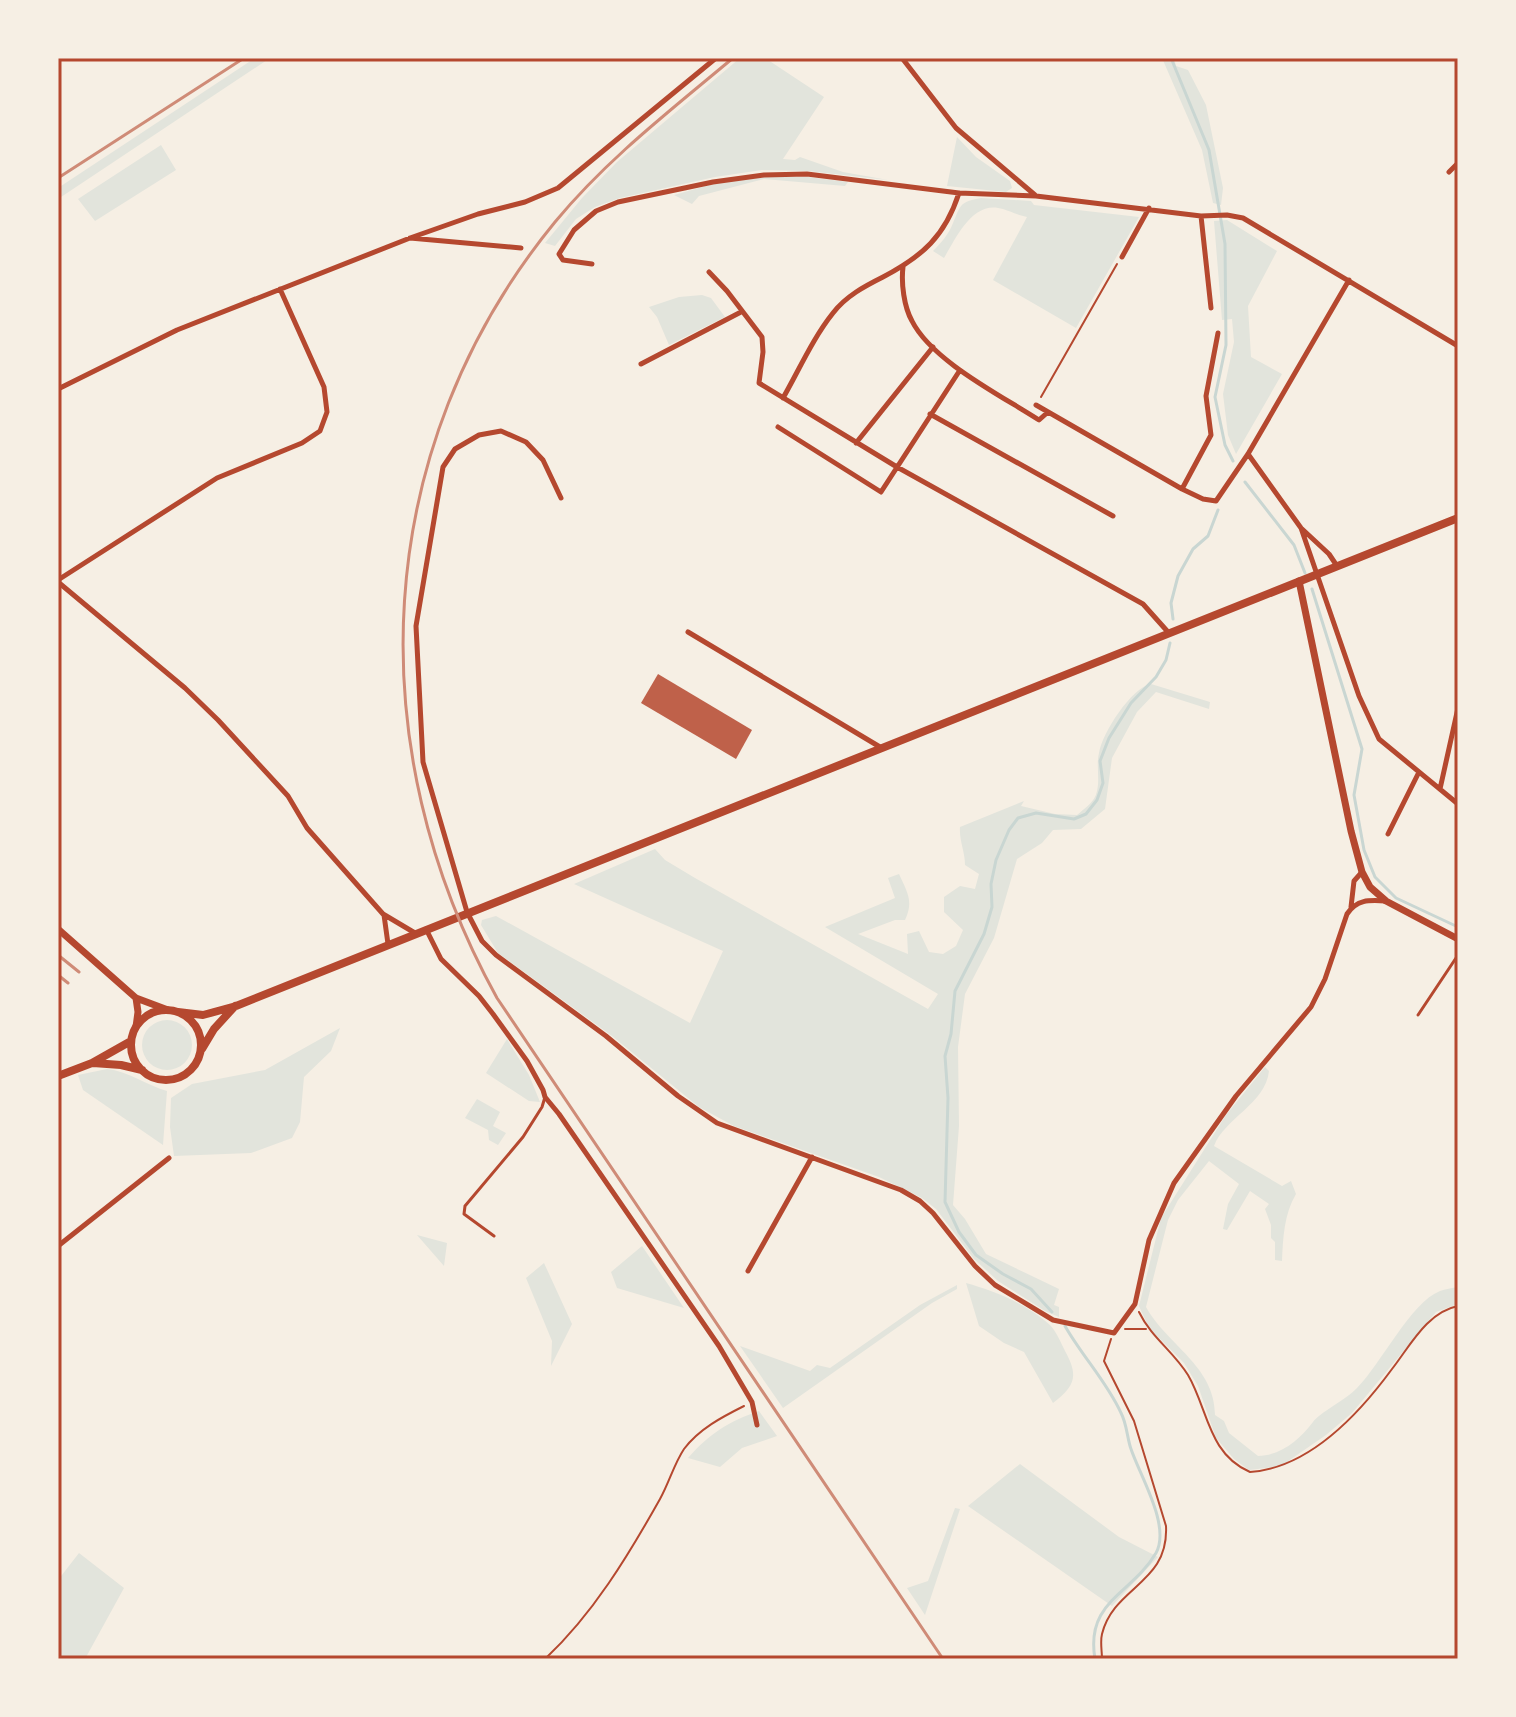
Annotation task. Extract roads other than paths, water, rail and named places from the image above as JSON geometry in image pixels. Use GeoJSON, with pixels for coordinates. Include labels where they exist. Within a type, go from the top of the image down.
{"type":"FeatureCollection","features":[{"type":"Feature","properties":{"kind":"main road"},"geometry":{"type":"LineString","coordinates":[[142,1070],[132,1054],[131,1041],[136,1027],[151,1014],[173,1011],[203,1015],[236,1006],[1458,518]]}},
{"type":"Feature","properties":{"kind":"main road"},"geometry":{"type":"LineString","coordinates":[[92,1063],[121,1065],[142,1070],[157,1079],[173,1079],[189,1071],[214,1029],[236,1006]]}},
{"type":"Feature","properties":{"kind":"main road"},"geometry":{"type":"LineString","coordinates":[[173,1011],[189,1019],[197,1028],[200,1052]]}},
{"type":"Feature","properties":{"kind":"main road"},"geometry":{"type":"LineString","coordinates":[[58,1076],[92,1063],[131,1041]]}},
{"type":"Feature","properties":{"kind":"street"},"geometry":{"type":"LineString","coordinates":[[58,389],[177,330],[410,238],[478,214],[525,202],[558,188],[716,58]]}},
{"type":"Feature","properties":{"kind":"street"},"geometry":{"type":"LineString","coordinates":[[902,58],[956,128],[1036,196]]}},
{"type":"Feature","properties":{"kind":"street"},"geometry":{"type":"LineString","coordinates":[[1449,172],[1458,163]]}},
{"type":"Feature","properties":{"kind":"street"},"geometry":{"type":"LineString","coordinates":[[592,264],[563,260],[559,254],[574,230],[596,211],[618,202],[713,182],[764,175],[807,174],[959,193],[1036,196],[1201,216],[1243,218],[1458,346]]}},
{"type":"Feature","properties":{"kind":"street"},"geometry":{"type":"LineString","coordinates":[[783,398],[834,312],[859,290],[903,266],[940,236],[959,193]]}},
{"type":"Feature","properties":{"kind":"street"},"geometry":{"type":"LineString","coordinates":[[1122,257],[1149,208]]}},
{"type":"Feature","properties":{"kind":"street"},"geometry":{"type":"LineString","coordinates":[[1201,216],[1211,308]]}},
{"type":"Feature","properties":{"kind":"street"},"geometry":{"type":"LineString","coordinates":[[410,238],[521,248]]}},
{"type":"Feature","properties":{"kind":"street"},"geometry":{"type":"LineString","coordinates":[[903,266],[902,280],[911,321],[933,347],[960,370],[1039,420],[1048,412]]}},
{"type":"Feature","properties":{"kind":"street"},"geometry":{"type":"LineString","coordinates":[[709,272],[762,337],[759,383],[897,467],[1143,604],[1168,632]]}},
{"type":"Feature","properties":{"kind":"street"},"geometry":{"type":"LineString","coordinates":[[1036,405],[1182,489],[1203,499],[1216,501],[1248,454],[1349,280]]}},
{"type":"Feature","properties":{"kind":"street"},"geometry":{"type":"LineString","coordinates":[[280,289],[324,387],[327,412],[320,431],[302,443],[217,478],[58,581],[185,688],[250,751],[288,796],[307,828],[383,914],[415,933]]}},
{"type":"Feature","properties":{"kind":"street"},"geometry":{"type":"LineString","coordinates":[[641,364],[741,312]]}},
{"type":"Feature","properties":{"kind":"street"},"geometry":{"type":"LineString","coordinates":[[1182,489],[1211,435],[1206,396],[1218,333]]}},
{"type":"Feature","properties":{"kind":"street"},"geometry":{"type":"LineString","coordinates":[[856,443],[933,347]]}},
{"type":"Feature","properties":{"kind":"street"},"geometry":{"type":"LineString","coordinates":[[778,427],[881,492],[960,370]]}},
{"type":"Feature","properties":{"kind":"street"},"geometry":{"type":"LineString","coordinates":[[930,414],[1113,516]]}},
{"type":"Feature","properties":{"kind":"street"},"geometry":{"type":"LineString","coordinates":[[561,498],[543,460],[526,442],[501,431],[479,435],[455,449],[443,467],[416,626],[423,762],[467,912],[482,941],[496,955],[606,1036],[702,1113],[728,1127],[883,1181],[920,1201],[995,1285],[1044,1316],[1114,1333],[1135,1304],[1149,1240],[1174,1183],[1236,1096],[1311,1007],[1325,979],[1351,907],[1354,881],[1362,872]]}},
{"type":"Feature","properties":{"kind":"street"},"geometry":{"type":"LineString","coordinates":[[1248,454],[1301,528],[1329,554],[1337,566]]}},
{"type":"Feature","properties":{"kind":"street"},"geometry":{"type":"LineString","coordinates":[[1301,528],[1359,696],[1379,739],[1458,804]]}},
{"type":"Feature","properties":{"kind":"street"},"geometry":{"type":"LineString","coordinates":[[1299,581],[1347,816],[1362,872],[1370,887],[1386,901],[1458,939]]}},
{"type":"Feature","properties":{"kind":"street"},"geometry":{"type":"LineString","coordinates":[[688,632],[880,747]]}},
{"type":"Feature","properties":{"kind":"street"},"geometry":{"type":"LineString","coordinates":[[1440,790],[1458,708]]}},
{"type":"Feature","properties":{"kind":"street"},"geometry":{"type":"LineString","coordinates":[[1388,834],[1419,772]]}},
{"type":"Feature","properties":{"kind":"street"},"geometry":{"type":"LineString","coordinates":[[1351,907],[1369,900],[1386,901]]}},
{"type":"Feature","properties":{"kind":"street"},"geometry":{"type":"LineString","coordinates":[[383,914],[388,944]]}},
{"type":"Feature","properties":{"kind":"street"},"geometry":{"type":"LineString","coordinates":[[426,928],[441,959],[479,996],[518,1049],[545,1097],[719,1346],[752,1402],[757,1425]]}},
{"type":"Feature","properties":{"kind":"street"},"geometry":{"type":"LineString","coordinates":[[58,929],[136,998],[173,1011]]}},
{"type":"Feature","properties":{"kind":"street"},"geometry":{"type":"LineString","coordinates":[[136,998],[136,1027]]}},
{"type":"Feature","properties":{"kind":"street"},"geometry":{"type":"LineString","coordinates":[[748,1271],[812,1157]]}},
{"type":"Feature","properties":{"kind":"street"},"geometry":{"type":"LineString","coordinates":[[58,1246],[169,1158]]}},
{"type":"Feature","properties":{"kind":"lane"},"geometry":{"type":"LineString","coordinates":[[1418,1015],[1458,955]]}},
{"type":"Feature","properties":{"kind":"lane"},"geometry":{"type":"LineString","coordinates":[[494,1236],[464,1214],[465,1206],[523,1137],[545,1097]]}},
{"type":"Feature","properties":{"kind":"waterway"},"geometry":{"type":"LineString","coordinates":[[1171,58],[1209,150],[1225,244],[1226,345],[1215,397],[1225,445],[1233,461]]}},
{"type":"Feature","properties":{"kind":"waterway"},"geometry":{"type":"LineString","coordinates":[[1245,482],[1294,545],[1305,573]]}},
{"type":"Feature","properties":{"kind":"waterway"},"geometry":{"type":"LineString","coordinates":[[1173,619],[1171,603],[1178,576],[1193,549],[1208,536],[1218,510]]}},
{"type":"Feature","properties":{"kind":"waterway"},"geometry":{"type":"LineString","coordinates":[[1312,589],[1362,749],[1354,795],[1364,850],[1375,877],[1396,898],[1458,927]]}},
{"type":"Feature","properties":{"kind":"waterway"},"geometry":{"type":"LineString","coordinates":[[1052,1312],[1031,1289],[976,1255],[959,1232],[945,1202],[948,1098],[945,1056],[951,1034],[955,991],[984,934],[992,907],[991,884],[996,860],[1009,830],[1018,818],[1036,813],[1074,819],[1086,814],[1097,800],[1103,783],[1100,761],[1109,738],[1131,703],[1156,677],[1166,660],[1170,643]]}},
{"type":"Feature","properties":{"kind":"waterway"},"geometry":{"type":"LineString","coordinates":[[1065,1326],[1123,1417],[1131,1449],[1160,1529],[1156,1553],[1113,1600],[1097,1624],[1095,1659]]}},
{"type":"Feature","properties":{"kind":"railway"},"geometry":{"type":"LineString","coordinates":[[58,178],[244,58]]}},
{"type":"Feature","properties":{"kind":"railway"},"geometry":{"type":"LineString","coordinates":[[733,58],[640,136],[575,199],[555,222],[494,310],[448,403],[419,501],[404,601],[405,702],[421,803],[452,902],[497,998],[943,1659]]}},
{"type":"Feature","properties":{"kind":"railway"},"geometry":{"type":"LineString","coordinates":[[58,955],[79,972]]}},
{"type":"Feature","properties":{"kind":"railway"},"geometry":{"type":"LineString","coordinates":[[58,975],[68,983]]}}]}
